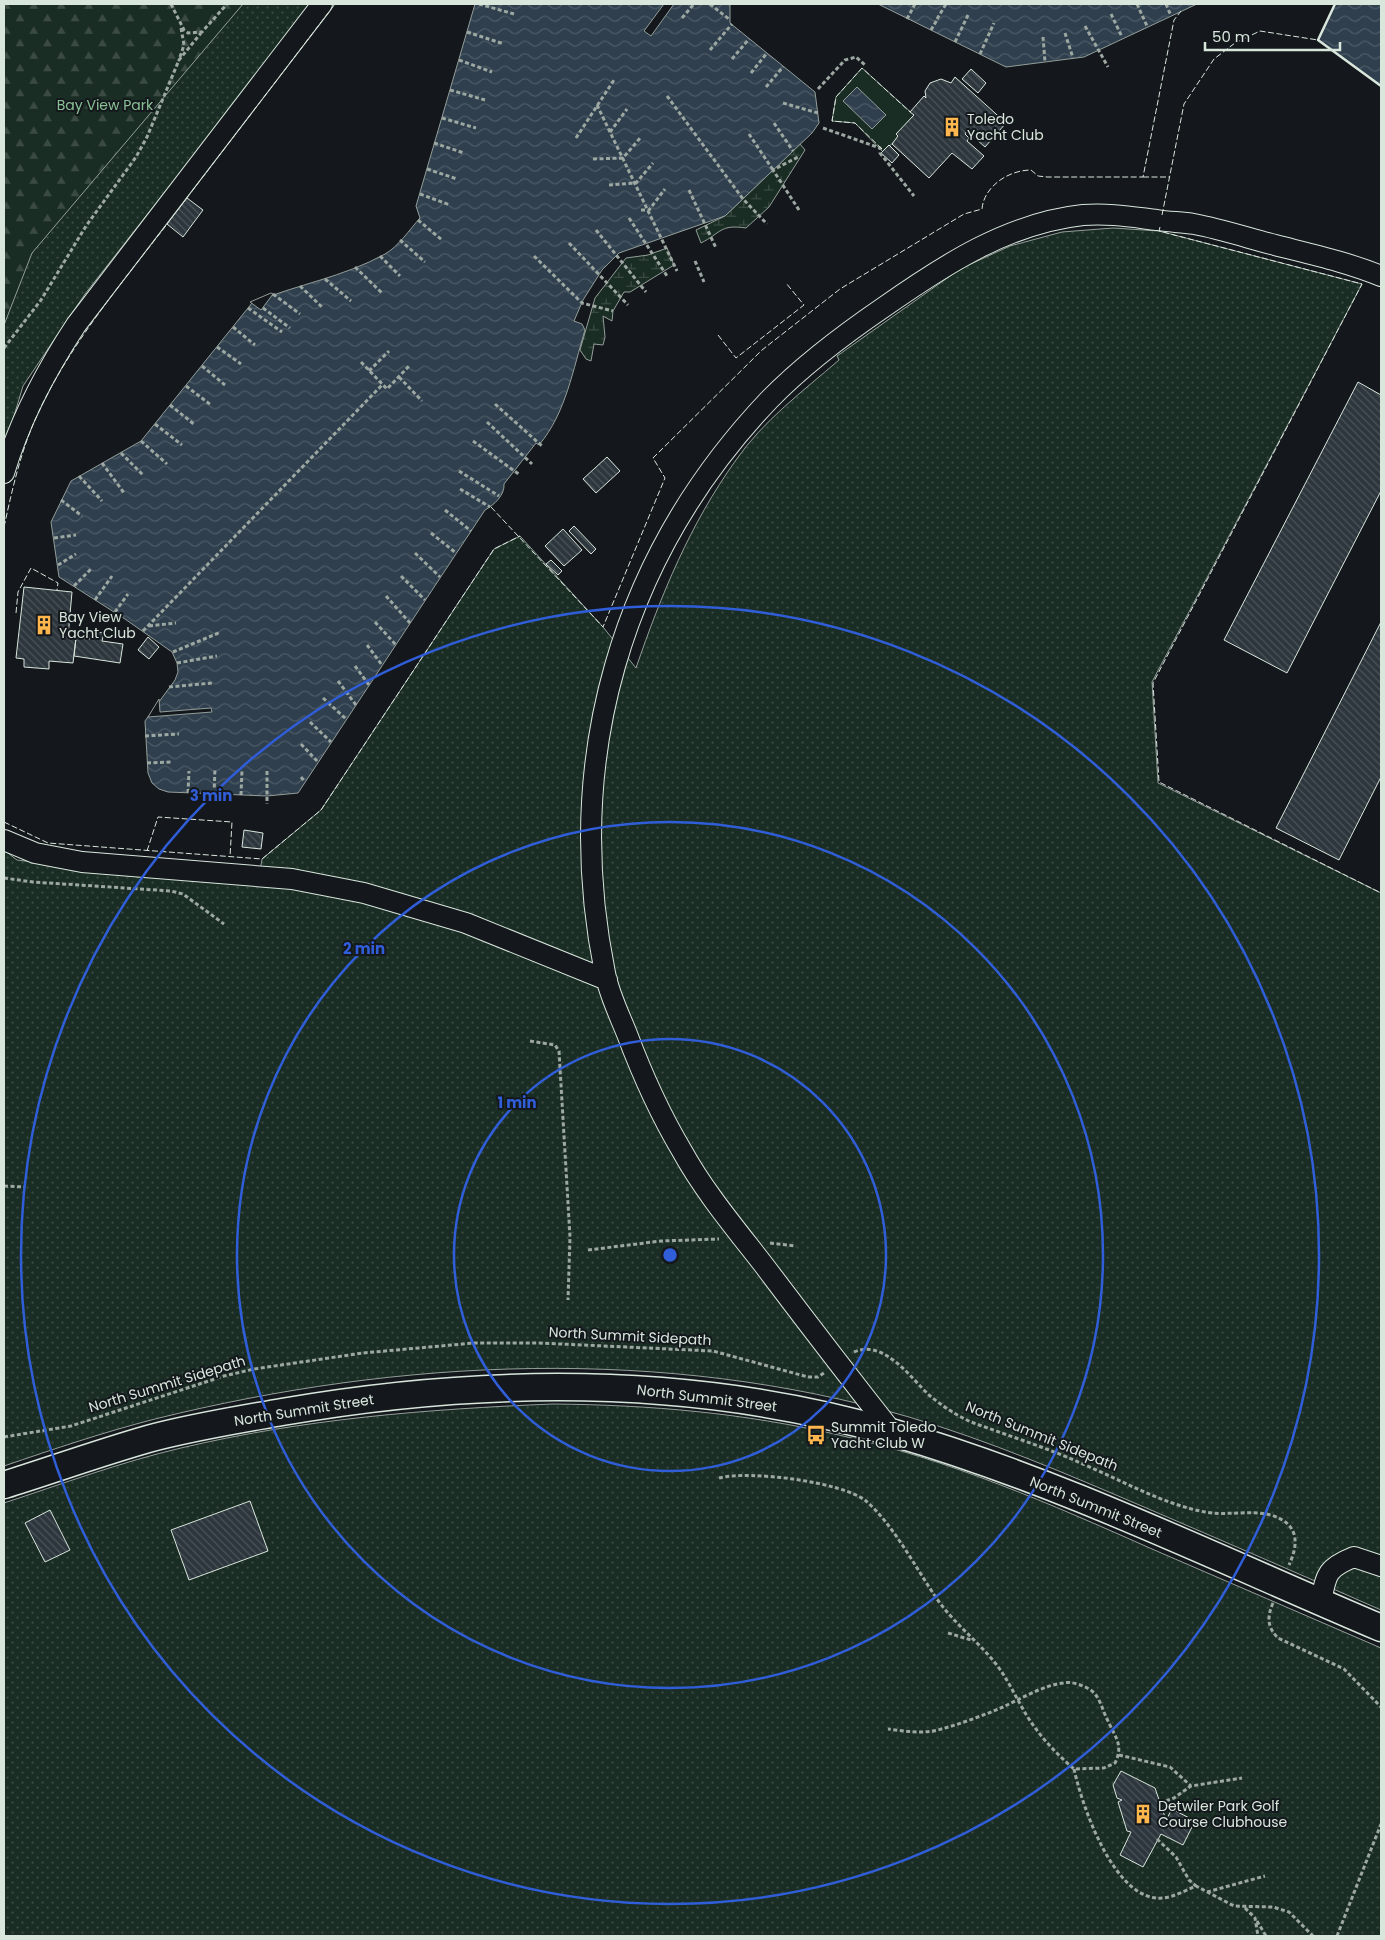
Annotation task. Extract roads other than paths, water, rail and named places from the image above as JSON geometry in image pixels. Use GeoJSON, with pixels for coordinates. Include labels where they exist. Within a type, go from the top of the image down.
{"type":"FeatureCollection","features":[{"type":"Feature","properties":{"kind":"main road","name":"North Summit Street"},"geometry":{"type":"LineString","coordinates":[[4,1485],[150,1439],[247,1418],[371,1398],[519,1387],[625,1388],[695,1394],[782,1407],[893,1433],[975,1459],[1099,1506],[1381,1628]]}},
{"type":"Feature","properties":{"kind":"street"},"geometry":{"type":"LineString","coordinates":[[4,472],[14,439],[32,400],[54,359],[76,325],[322,4]]}},
{"type":"Feature","properties":{"kind":"street"},"geometry":{"type":"LineString","coordinates":[[893,1433],[745,1241],[684,1155],[639,1066],[607,980],[591,876],[590,825],[593,776],[604,704],[624,633],[645,583],[660,550],[683,510],[740,433],[771,399],[832,343],[937,270],[970,251],[1006,235],[1054,220],[1084,215],[1122,215],[1193,224],[1316,255],[1381,276]]}},
{"type":"Feature","properties":{"kind":"street"},"geometry":{"type":"LineString","coordinates":[[4,840],[35,854],[82,862],[292,879],[364,893],[466,923],[607,980]]}},
{"type":"Feature","properties":{"kind":"street"},"geometry":{"type":"LineString","coordinates":[[1320,1602],[1327,1573],[1338,1563],[1354,1557],[1381,1566]]}},
{"type":"Feature","properties":{"kind":"water"},"geometry":{"type":"Polygon","coordinates":[[[475,4],[730,4],[730,23],[815,92],[819,123],[812,133],[725,216],[619,253],[602,270],[583,300],[574,321],[582,324],[585,330],[568,390],[556,419],[539,445],[536,443],[504,484],[503,492],[498,499],[485,510],[298,793],[267,796],[168,792],[159,789],[152,783],[148,773],[145,721],[175,680],[178,672],[177,663],[172,652],[125,619],[59,577],[51,522],[71,481],[141,441],[252,303],[353,269],[385,254],[404,238],[420,218],[416,206],[475,4]]]}},
{"type":"Feature","properties":{"kind":"water"},"geometry":{"type":"Polygon","coordinates":[[[878,4],[1197,4],[1084,57],[1006,67],[878,4]]]}},
{"type":"Feature","properties":{"kind":"water"},"geometry":{"type":"Polygon","coordinates":[[[1335,4],[1381,4],[1381,86],[1318,40],[1335,4]]]}},
{"type":"Feature","properties":{"kind":"water"},"geometry":{"type":"Polygon","coordinates":[[[857,87],[886,115],[872,129],[843,101],[857,87]]]}},
{"type":"Feature","properties":{"kind":"place","name":"Toledo Yacht Club"},"geometry":{"type":"Point","coordinates":[952,127]}},
{"type":"Feature","properties":{"kind":"place","name":"Bay View Yacht Club"},"geometry":{"type":"Point","coordinates":[44,625]}},
{"type":"Feature","properties":{"kind":"place","name":"Summit Toledo Yacht Club W"},"geometry":{"type":"Point","coordinates":[816,1435]}},
{"type":"Feature","properties":{"kind":"place","name":"Detwiler Park Golf Course Clubhouse"},"geometry":{"type":"Point","coordinates":[1143,1814]}},
{"type":"Feature","properties":{"kind":"park label","name":"Bay View Park"},"geometry":{"type":"Point","coordinates":[105,105]}}]}
